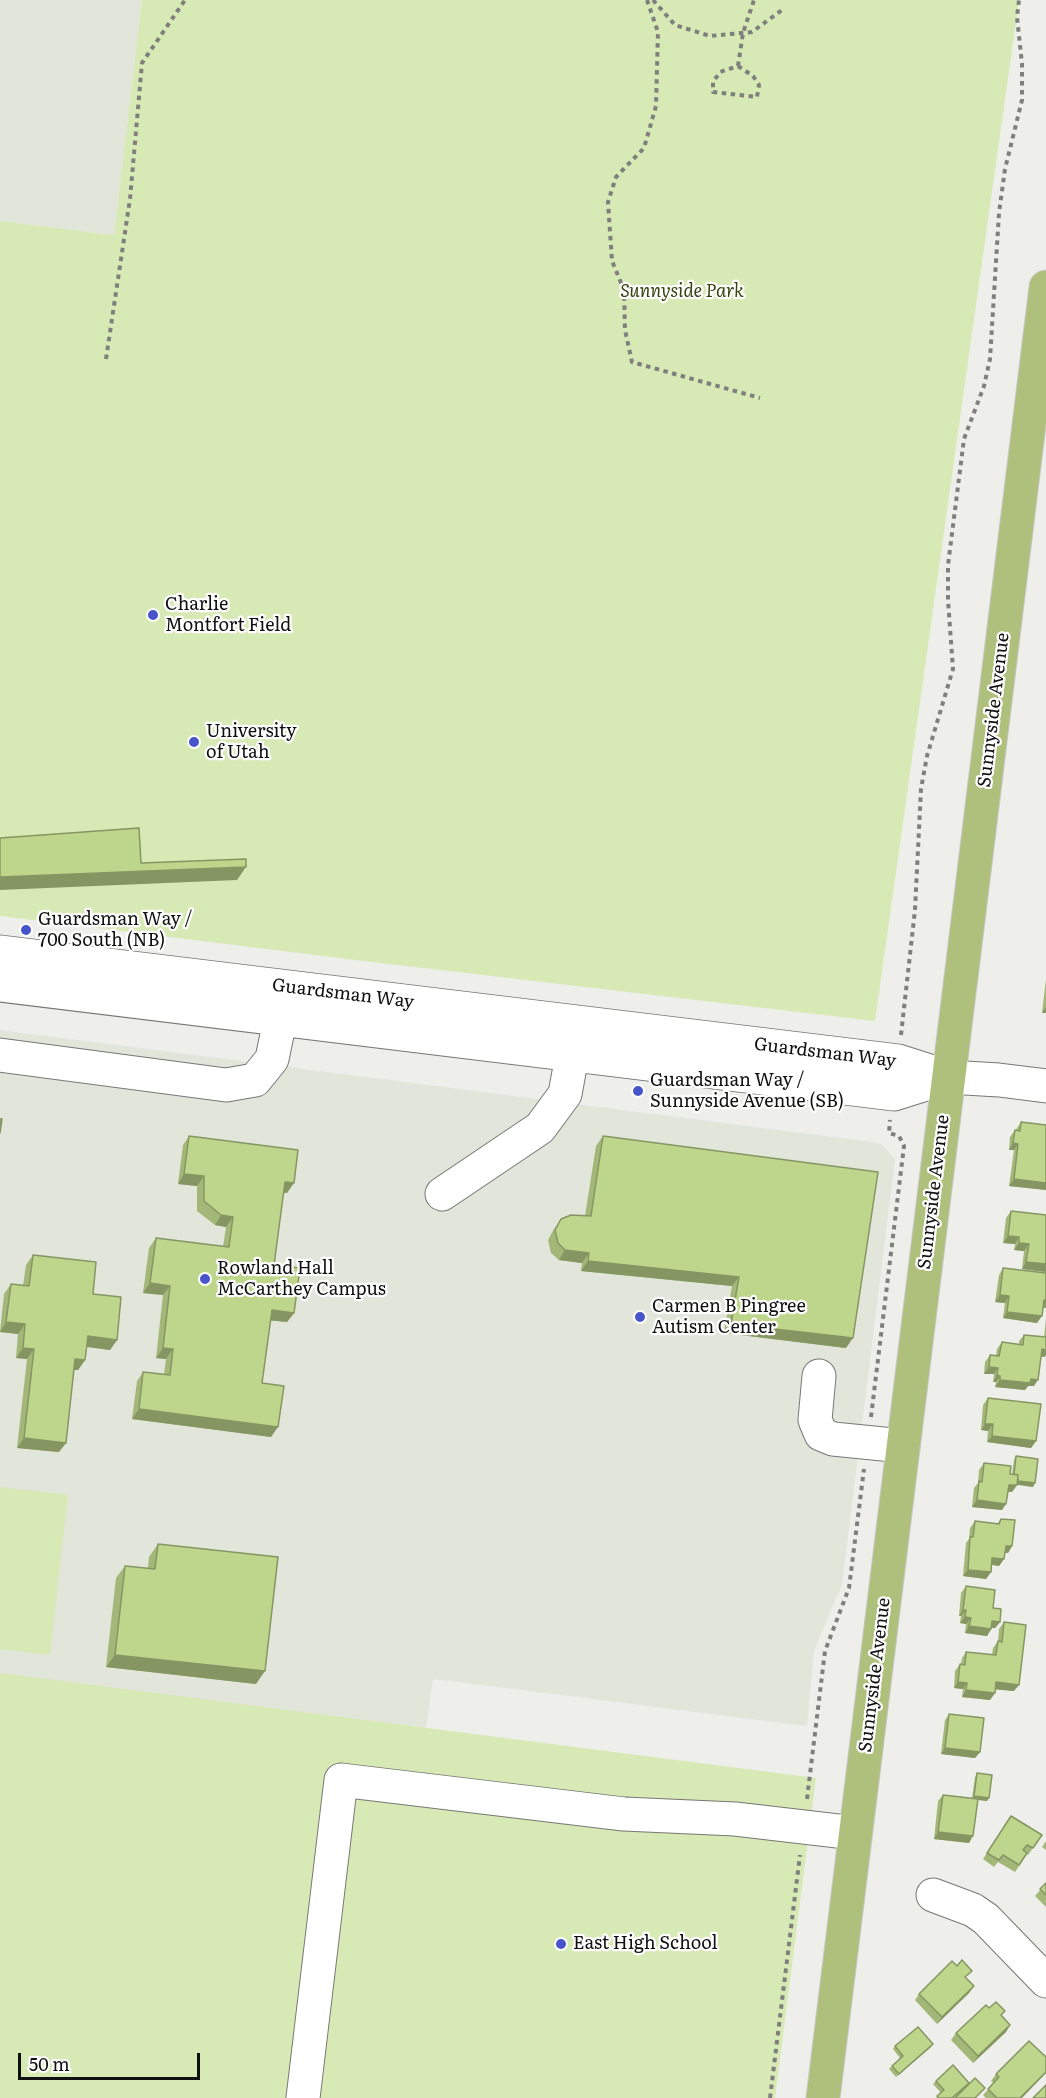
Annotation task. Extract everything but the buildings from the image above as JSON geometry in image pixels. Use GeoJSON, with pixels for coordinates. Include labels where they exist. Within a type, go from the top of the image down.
{"type":"FeatureCollection","features":[{"type":"Feature","properties":{"kind":"main road","name":"Sunnyside Avenue"},"geometry":{"type":"LineString","coordinates":[[823,2098],[1046,287]]}},
{"type":"Feature","properties":{"kind":"street","name":"Guardsman Way"},"geometry":{"type":"LineString","coordinates":[[0,952],[898,1061],[948,1077]]}},
{"type":"Feature","properties":{"kind":"street","name":"Guardsman Way"},"geometry":{"type":"LineString","coordinates":[[0,986],[894,1094],[948,1077]]}},
{"type":"Feature","properties":{"kind":"street"},"geometry":{"type":"LineString","coordinates":[[0,1055],[226,1085],[255,1080],[272,1059],[280,1020],[282,987]]}},
{"type":"Feature","properties":{"kind":"street"},"geometry":{"type":"LineString","coordinates":[[442,1194],[540,1128],[565,1094],[572,1056]]}},
{"type":"Feature","properties":{"kind":"street"},"geometry":{"type":"LineString","coordinates":[[948,1077],[1046,1086]]}},
{"type":"Feature","properties":{"kind":"street"},"geometry":{"type":"LineString","coordinates":[[819,1376],[815,1420],[821,1434],[833,1440],[903,1446]]}},
{"type":"Feature","properties":{"kind":"street"},"geometry":{"type":"LineString","coordinates":[[303,2098],[341,1780],[624,1814],[735,1819],[855,1833]]}},
{"type":"Feature","properties":{"kind":"street"},"geometry":{"type":"LineString","coordinates":[[933,1895],[973,1910],[986,1919],[1046,1981]]}},
{"type":"Feature","properties":{"kind":"path"},"geometry":{"type":"LineString","coordinates":[[106,359],[130,199],[142,63],[185,0]]}},
{"type":"Feature","properties":{"kind":"path"},"geometry":{"type":"LineString","coordinates":[[647,0],[658,32],[656,106],[644,148],[616,177],[608,202],[612,261],[624,290],[624,330],[632,362],[760,398]]}},
{"type":"Feature","properties":{"kind":"path"},"geometry":{"type":"LineString","coordinates":[[653,0],[675,25],[710,36],[752,32],[782,9]]}},
{"type":"Feature","properties":{"kind":"path"},"geometry":{"type":"LineString","coordinates":[[738,66],[743,33],[754,0]]}},
{"type":"Feature","properties":{"kind":"path"},"geometry":{"type":"LineString","coordinates":[[901,1034],[915,910],[921,789],[927,756],[953,669],[948,565],[964,439],[984,386],[990,359],[999,213],[1005,170],[1022,100],[1022,64],[1017,17],[1019,0]]}},
{"type":"Feature","properties":{"kind":"path"},"geometry":{"type":"LineString","coordinates":[[738,66],[753,76],[759,85],[757,97],[713,92],[713,82],[720,72],[738,66]]}},
{"type":"Feature","properties":{"kind":"path"},"geometry":{"type":"LineString","coordinates":[[889,1133],[891,1118]]}},
{"type":"Feature","properties":{"kind":"path"},"geometry":{"type":"LineString","coordinates":[[806,1806],[815,1727]]}},
{"type":"Feature","properties":{"kind":"path"},"geometry":{"type":"LineString","coordinates":[[770,2098],[800,1850]]}},
{"type":"Feature","properties":{"kind":"shaded area"},"geometry":{"type":"Polygon","coordinates":[[[0,0],[142,0],[114,235],[0,221],[0,0]]]}},
{"type":"Feature","properties":{"kind":"shaded area"},"geometry":{"type":"Polygon","coordinates":[[[0,1030],[880,1143],[895,1159],[842,1584],[814,1651],[807,1726],[433,1679],[426,1728],[0,1674],[0,1030]]]}},
{"type":"Feature","properties":{"kind":"green space","name":"Sunnyside Park"},"geometry":{"type":"Polygon","coordinates":[[[142,0],[1019,0],[875,1021],[0,916],[0,221],[114,235],[142,0]]]}},
{"type":"Feature","properties":{"kind":"green space"},"geometry":{"type":"Polygon","coordinates":[[[0,1487],[68,1495],[50,1655],[0,1649],[0,1487]]]}},
{"type":"Feature","properties":{"kind":"green space"},"geometry":{"type":"Polygon","coordinates":[[[0,1673],[816,1778],[775,2098],[0,2098],[0,1673]]]}},
{"type":"Feature","properties":{"kind":"place","name":"Charlie Montfort Field"},"geometry":{"type":"Point","coordinates":[153,615]}},
{"type":"Feature","properties":{"kind":"place","name":"University of Utah"},"geometry":{"type":"Point","coordinates":[194,742]}},
{"type":"Feature","properties":{"kind":"place","name":"Guardsman Way / 700 South (NB)"},"geometry":{"type":"Point","coordinates":[26,930]}},
{"type":"Feature","properties":{"kind":"place","name":"Guardsman Way / Sunnyside Avenue (SB)"},"geometry":{"type":"Point","coordinates":[638,1091]}},
{"type":"Feature","properties":{"kind":"place","name":"Rowland Hall McCarthey Campus"},"geometry":{"type":"Point","coordinates":[205,1279]}},
{"type":"Feature","properties":{"kind":"place","name":"Carmen B Pingree Autism Center"},"geometry":{"type":"Point","coordinates":[640,1317]}},
{"type":"Feature","properties":{"kind":"place","name":"East High School"},"geometry":{"type":"Point","coordinates":[561,1944]}}]}
